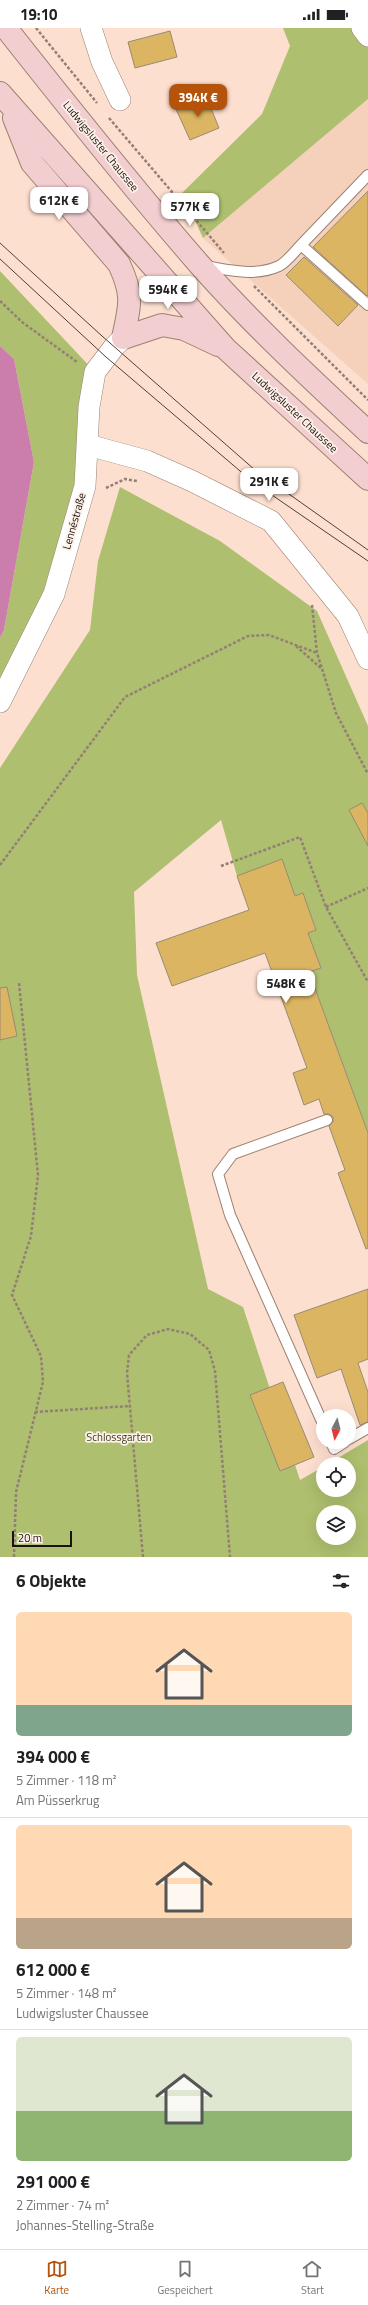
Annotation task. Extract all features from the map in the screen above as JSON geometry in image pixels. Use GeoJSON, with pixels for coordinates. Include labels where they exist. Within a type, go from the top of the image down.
{"type":"FeatureCollection","features":[{"type":"Feature","properties":{"kind":"street","name":"Ludwigsluster Chaussee"},"geometry":{"type":"LineString","coordinates":[[6,28],[104,152],[200,265],[311,379],[368,432]]}},
{"type":"Feature","properties":{"kind":"street"},"geometry":{"type":"LineString","coordinates":[[91,28],[102,62],[113,107]]}},
{"type":"Feature","properties":{"kind":"street"},"geometry":{"type":"LineString","coordinates":[[362,28],[368,36]]}},
{"type":"Feature","properties":{"kind":"street","name":"Ludwigsluster Chaussee"},"geometry":{"type":"LineString","coordinates":[[4,97],[225,348],[368,479]]}},
{"type":"Feature","properties":{"kind":"street"},"geometry":{"type":"LineString","coordinates":[[4,97],[32,163],[119,264],[125,276],[131,301],[123,338]]}},
{"type":"Feature","properties":{"kind":"street"},"geometry":{"type":"LineString","coordinates":[[123,338],[162,325],[184,329],[225,348]]}},
{"type":"Feature","properties":{"kind":"street","name":"Lennéstraße"},"geometry":{"type":"LineString","coordinates":[[0,702],[54,594],[85,486],[89,407],[95,372],[114,347],[123,338]]}},
{"type":"Feature","properties":{"kind":"street"},"geometry":{"type":"LineString","coordinates":[[88,445],[147,461],[192,481],[271,521],[348,616],[368,659]]}},
{"type":"Feature","properties":{"kind":"lane"},"geometry":{"type":"LineString","coordinates":[[200,265],[240,272],[259,272],[280,265],[368,175]]}},
{"type":"Feature","properties":{"kind":"lane"},"geometry":{"type":"LineString","coordinates":[[301,244],[368,305]]}},
{"type":"Feature","properties":{"kind":"lane"},"geometry":{"type":"LineString","coordinates":[[316,1409],[230,1215],[218,1174],[233,1154],[327,1120]]}},
{"type":"Feature","properties":{"kind":"lane"},"geometry":{"type":"LineString","coordinates":[[356,1435],[368,1428]]}},
{"type":"Feature","properties":{"kind":"path"},"geometry":{"type":"LineString","coordinates":[[36,28],[101,108]]}},
{"type":"Feature","properties":{"kind":"path"},"geometry":{"type":"LineString","coordinates":[[113,107],[240,272],[368,400]]}},
{"type":"Feature","properties":{"kind":"path"},"geometry":{"type":"LineString","coordinates":[[0,301],[22,322],[78,363]]}},
{"type":"Feature","properties":{"kind":"path"},"geometry":{"type":"LineString","coordinates":[[78,370],[78,363],[82,358]]}},
{"type":"Feature","properties":{"kind":"path"},"geometry":{"type":"LineString","coordinates":[[85,486],[106,488],[125,479],[139,482]]}},
{"type":"Feature","properties":{"kind":"path"},"geometry":{"type":"LineString","coordinates":[[312,601],[317,653],[336,712],[368,774]]}},
{"type":"Feature","properties":{"kind":"path"},"geometry":{"type":"LineString","coordinates":[[0,865],[125,697],[248,636],[269,635],[317,653]]}},
{"type":"Feature","properties":{"kind":"path"},"geometry":{"type":"LineString","coordinates":[[294,644],[323,670]]}},
{"type":"Feature","properties":{"kind":"path"},"geometry":{"type":"LineString","coordinates":[[221,866],[300,837],[326,908],[368,982]]}},
{"type":"Feature","properties":{"kind":"path"},"geometry":{"type":"LineString","coordinates":[[326,908],[368,888]]}},
{"type":"Feature","properties":{"kind":"path"},"geometry":{"type":"LineString","coordinates":[[14,1557],[16,1492],[43,1382],[41,1356],[12,1295],[31,1236],[38,1174],[19,983]]}},
{"type":"Feature","properties":{"kind":"path"},"geometry":{"type":"LineString","coordinates":[[143,1557],[127,1373],[129,1355],[147,1335],[168,1329],[190,1334],[209,1350],[214,1371],[230,1557]]}},
{"type":"Feature","properties":{"kind":"path"},"geometry":{"type":"LineString","coordinates":[[35,1412],[130,1406]]}},
{"type":"Feature","properties":{"kind":"shaded area"},"geometry":{"type":"Polygon","coordinates":[[[368,99],[368,384],[203,238],[368,99]]]}},
{"type":"Feature","properties":{"kind":"shaded area"},"geometry":{"type":"Polygon","coordinates":[[[0,346],[14,359],[34,462],[4,630],[0,638],[0,346]]]}},
{"type":"Feature","properties":{"kind":"green space"},"geometry":{"type":"Polygon","coordinates":[[[283,28],[368,28],[368,99],[203,238],[182,193],[262,114],[290,46],[283,28]]]}},
{"type":"Feature","properties":{"kind":"green space"},"geometry":{"type":"Polygon","coordinates":[[[0,271],[95,372],[54,594],[0,702],[0,638],[4,630],[34,462],[14,359],[0,346],[0,271]]]}},
{"type":"Feature","properties":{"kind":"green space","name":"Schlossgarten"},"geometry":{"type":"Polygon","coordinates":[[[120,487],[220,541],[317,611],[368,726],[368,1133],[309,972],[321,968],[308,933],[316,929],[303,893],[295,896],[282,860],[237,876],[221,820],[134,892],[137,975],[208,1289],[243,1307],[300,1480],[316,1471],[316,1497],[356,1497],[356,1457],[340,1457],[353,1449],[356,1449],[356,1447],[368,1440],[368,1557],[0,1557],[0,768],[90,630],[98,561],[120,487]]]}},
{"type":"Feature","properties":{"kind":"building"},"geometry":{"type":"Polygon","coordinates":[[[170,31],[177,57],[135,68],[128,42],[170,31]]]}},
{"type":"Feature","properties":{"kind":"building"},"geometry":{"type":"Polygon","coordinates":[[[206,96],[219,128],[190,140],[176,109],[206,96]]]}},
{"type":"Feature","properties":{"kind":"building"},"geometry":{"type":"Polygon","coordinates":[[[368,191],[368,295],[367,296],[313,247],[368,191]]]}},
{"type":"Feature","properties":{"kind":"building"},"geometry":{"type":"Polygon","coordinates":[[[304,257],[358,305],[338,326],[286,275],[304,257]]]}},
{"type":"Feature","properties":{"kind":"building"},"geometry":{"type":"Polygon","coordinates":[[[362,803],[368,813],[368,846],[349,810],[362,803]]]}},
{"type":"Feature","properties":{"kind":"building"},"geometry":{"type":"Polygon","coordinates":[[[282,859],[295,896],[303,893],[316,930],[308,933],[321,968],[309,972],[368,1133],[368,1248],[366,1249],[338,1173],[345,1170],[329,1126],[333,1122],[333,1117],[329,1114],[324,1114],[319,1099],[304,1105],[293,1073],[307,1068],[265,953],[172,986],[156,943],[249,910],[237,876],[282,859]]]}},
{"type":"Feature","properties":{"kind":"building"},"geometry":{"type":"Polygon","coordinates":[[[7,987],[17,1036],[0,1040],[0,988],[7,987]]]}},
{"type":"Feature","properties":{"kind":"building"},"geometry":{"type":"Polygon","coordinates":[[[368,1289],[368,1359],[358,1363],[368,1392],[368,1422],[360,1425],[356,1409],[355,1409],[341,1369],[317,1378],[294,1315],[368,1289]]]}},
{"type":"Feature","properties":{"kind":"building"},"geometry":{"type":"Polygon","coordinates":[[[283,1382],[314,1457],[280,1471],[250,1395],[283,1382]]]}},
{"type":"Feature","properties":{"kind":"tram line"},"geometry":{"type":"LineString","coordinates":[[0,243],[102,336],[255,470],[368,550]]}},
{"type":"Feature","properties":{"kind":"tram line"},"geometry":{"type":"LineString","coordinates":[[0,259],[106,357],[253,482],[368,561]]}}]}
